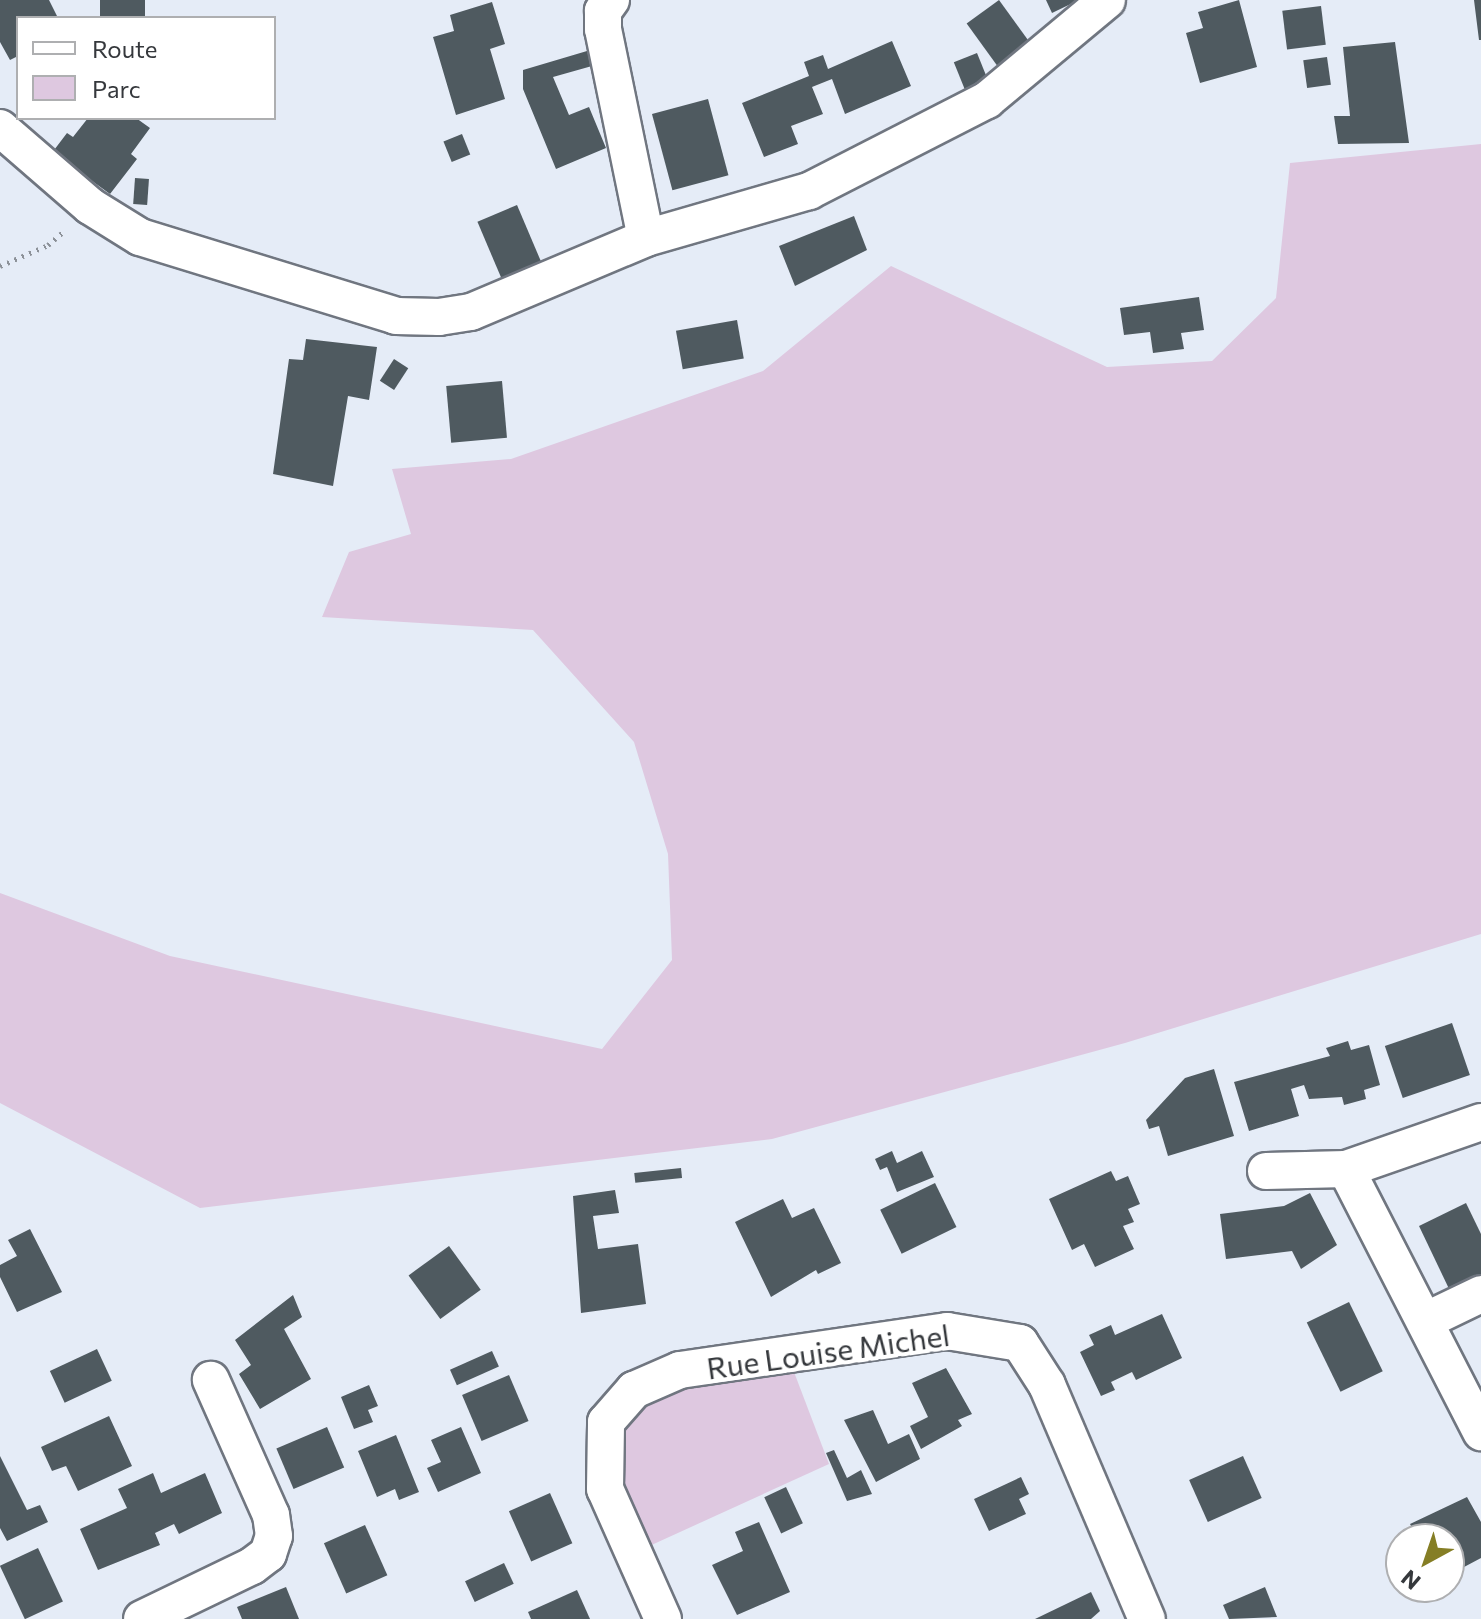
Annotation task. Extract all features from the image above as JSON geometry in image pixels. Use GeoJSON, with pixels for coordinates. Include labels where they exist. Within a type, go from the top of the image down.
{"type":"FeatureCollection","features":[{"type":"Feature","properties":{"kind":"street"},"geometry":{"type":"LineString","coordinates":[[611,0],[603,11],[603,29],[646,238]]}},
{"type":"Feature","properties":{"kind":"street"},"geometry":{"type":"LineString","coordinates":[[0,128],[90,206],[140,237],[396,316],[471,312],[646,238],[809,191],[987,100],[1107,0]]}},
{"type":"Feature","properties":{"kind":"street"},"geometry":{"type":"LineString","coordinates":[[1266,1171],[1346,1169],[1481,1122]]}},
{"type":"Feature","properties":{"kind":"street"},"geometry":{"type":"LineString","coordinates":[[1346,1169],[1481,1432]]}},
{"type":"Feature","properties":{"kind":"street"},"geometry":{"type":"LineString","coordinates":[[1425,1321],[1481,1294]]}},
{"type":"Feature","properties":{"kind":"street","name":"Rue Louise Michel"},"geometry":{"type":"LineString","coordinates":[[663,1619],[605,1489],[606,1422],[634,1390],[680,1370],[947,1331],[1020,1343],[1047,1385],[1147,1619]]}},
{"type":"Feature","properties":{"kind":"street"},"geometry":{"type":"LineString","coordinates":[[142,1619],[252,1566],[268,1554],[274,1536],[271,1515],[211,1380]]}},
{"type":"Feature","properties":{"kind":"path"},"geometry":{"type":"LineString","coordinates":[[0,266],[48,245],[90,206]]}},
{"type":"Feature","properties":{"kind":"green space"},"geometry":{"type":"Polygon","coordinates":[[[1481,144],[1481,934],[1125,1043],[772,1139],[200,1208],[0,1103],[0,893],[170,956],[602,1049],[672,960],[668,854],[634,742],[533,630],[322,617],[349,552],[411,534],[392,469],[511,459],[763,371],[891,266],[1107,367],[1212,361],[1276,298],[1290,163],[1481,144]]]}},
{"type":"Feature","properties":{"kind":"green space"},"geometry":{"type":"Polygon","coordinates":[[[794,1372],[829,1464],[645,1548],[621,1485],[615,1446],[631,1409],[667,1387],[794,1372]]]}},
{"type":"Feature","properties":{"kind":"building"},"geometry":{"type":"Polygon","coordinates":[[[0,0],[49,0],[57,16],[16,16],[16,57],[10,60],[0,42],[0,0]]]}},
{"type":"Feature","properties":{"kind":"building"},"geometry":{"type":"Polygon","coordinates":[[[100,0],[145,0],[145,16],[100,16],[100,0]]]}},
{"type":"Feature","properties":{"kind":"building"},"geometry":{"type":"Polygon","coordinates":[[[999,0],[1030,43],[998,66],[967,24],[999,0]]]}},
{"type":"Feature","properties":{"kind":"building"},"geometry":{"type":"Polygon","coordinates":[[[1046,0],[1079,0],[1052,13],[1046,0]]]}},
{"type":"Feature","properties":{"kind":"building"},"geometry":{"type":"Polygon","coordinates":[[[1239,0],[1257,67],[1200,83],[1186,33],[1203,28],[1198,12],[1239,0]]]}},
{"type":"Feature","properties":{"kind":"building"},"geometry":{"type":"Polygon","coordinates":[[[1474,0],[1481,0],[1481,40],[1479,40],[1474,0]]]}},
{"type":"Feature","properties":{"kind":"building"},"geometry":{"type":"Polygon","coordinates":[[[492,2],[505,44],[490,49],[505,99],[456,115],[433,37],[454,31],[450,15],[492,2]]]}},
{"type":"Feature","properties":{"kind":"building"},"geometry":{"type":"Polygon","coordinates":[[[1321,6],[1326,45],[1287,49],[1282,11],[1321,6]]]}},
{"type":"Feature","properties":{"kind":"building"},"geometry":{"type":"Polygon","coordinates":[[[892,41],[911,86],[845,114],[832,79],[812,87],[823,114],[791,126],[798,144],[764,157],[742,103],[809,76],[804,62],[823,55],[828,69],[892,41]]]}},
{"type":"Feature","properties":{"kind":"building"},"geometry":{"type":"Polygon","coordinates":[[[1395,42],[1409,143],[1338,144],[1334,116],[1350,116],[1343,47],[1395,42]]]}},
{"type":"Feature","properties":{"kind":"building"},"geometry":{"type":"Polygon","coordinates":[[[587,51],[592,66],[553,77],[569,115],[589,107],[606,148],[556,169],[523,89],[523,70],[587,51]]]}},
{"type":"Feature","properties":{"kind":"building"},"geometry":{"type":"Polygon","coordinates":[[[977,53],[991,88],[968,98],[954,62],[977,53]]]}},
{"type":"Feature","properties":{"kind":"building"},"geometry":{"type":"Polygon","coordinates":[[[1327,57],[1331,85],[1307,88],[1303,60],[1327,57]]]}},
{"type":"Feature","properties":{"kind":"building"},"geometry":{"type":"Polygon","coordinates":[[[708,99],[728,175],[672,190],[652,114],[708,99]]]}},
{"type":"Feature","properties":{"kind":"building"},"geometry":{"type":"Polygon","coordinates":[[[86,120],[139,120],[150,128],[131,154],[137,159],[110,194],[77,170],[70,180],[45,162],[67,133],[73,137],[86,120]]]}},
{"type":"Feature","properties":{"kind":"building"},"geometry":{"type":"Polygon","coordinates":[[[462,134],[470,154],[452,162],[443,141],[462,134]]]}},
{"type":"Feature","properties":{"kind":"building"},"geometry":{"type":"Polygon","coordinates":[[[135,178],[149,179],[147,205],[133,204],[135,178]]]}},
{"type":"Feature","properties":{"kind":"building"},"geometry":{"type":"Polygon","coordinates":[[[517,205],[541,262],[502,279],[477,222],[517,205]]]}},
{"type":"Feature","properties":{"kind":"building"},"geometry":{"type":"Polygon","coordinates":[[[854,216],[867,250],[795,286],[779,246],[854,216]]]}},
{"type":"Feature","properties":{"kind":"building"},"geometry":{"type":"Polygon","coordinates":[[[1199,297],[1204,330],[1181,333],[1184,349],[1153,353],[1150,332],[1124,335],[1120,308],[1199,297]]]}},
{"type":"Feature","properties":{"kind":"building"},"geometry":{"type":"Polygon","coordinates":[[[737,320],[744,358],[683,369],[676,331],[737,320]]]}},
{"type":"Feature","properties":{"kind":"building"},"geometry":{"type":"Polygon","coordinates":[[[306,339],[377,347],[369,400],[348,396],[333,486],[273,474],[289,359],[303,360],[306,339]]]}},
{"type":"Feature","properties":{"kind":"building"},"geometry":{"type":"Polygon","coordinates":[[[394,359],[408,368],[394,390],[380,381],[394,359]]]}},
{"type":"Feature","properties":{"kind":"building"},"geometry":{"type":"Polygon","coordinates":[[[502,381],[507,438],[451,443],[446,386],[502,381]]]}},
{"type":"Feature","properties":{"kind":"building"},"geometry":{"type":"Polygon","coordinates":[[[1452,1023],[1470,1075],[1403,1098],[1385,1046],[1452,1023]]]}},
{"type":"Feature","properties":{"kind":"building"},"geometry":{"type":"Polygon","coordinates":[[[1348,1041],[1351,1050],[1369,1045],[1380,1085],[1364,1090],[1366,1099],[1344,1105],[1342,1097],[1309,1099],[1304,1085],[1291,1089],[1299,1116],[1249,1131],[1234,1082],[1330,1056],[1326,1048],[1348,1041]]]}},
{"type":"Feature","properties":{"kind":"building"},"geometry":{"type":"Polygon","coordinates":[[[1214,1069],[1234,1136],[1168,1156],[1159,1126],[1149,1129],[1146,1120],[1185,1078],[1214,1069]]]}},
{"type":"Feature","properties":{"kind":"building"},"geometry":{"type":"Polygon","coordinates":[[[892,1151],[897,1163],[922,1151],[934,1177],[897,1192],[887,1167],[880,1170],[875,1159],[892,1151]]]}},
{"type":"Feature","properties":{"kind":"building"},"geometry":{"type":"Polygon","coordinates":[[[681,1168],[682,1178],[635,1183],[634,1173],[681,1168]]]}},
{"type":"Feature","properties":{"kind":"building"},"geometry":{"type":"Polygon","coordinates":[[[1111,1171],[1116,1181],[1128,1176],[1140,1204],[1128,1209],[1134,1222],[1123,1226],[1134,1249],[1095,1267],[1084,1244],[1072,1250],[1049,1199],[1111,1171]]]}},
{"type":"Feature","properties":{"kind":"building"},"geometry":{"type":"Polygon","coordinates":[[[935,1183],[956,1227],[902,1254],[880,1210],[935,1183]]]}},
{"type":"Feature","properties":{"kind":"building"},"geometry":{"type":"Polygon","coordinates":[[[615,1190],[619,1213],[593,1216],[598,1249],[638,1244],[646,1304],[581,1313],[573,1196],[615,1190]]]}},
{"type":"Feature","properties":{"kind":"building"},"geometry":{"type":"Polygon","coordinates":[[[1310,1193],[1337,1245],[1301,1269],[1292,1251],[1226,1259],[1220,1214],[1284,1206],[1310,1193]]]}},
{"type":"Feature","properties":{"kind":"building"},"geometry":{"type":"Polygon","coordinates":[[[783,1199],[792,1218],[814,1208],[841,1263],[818,1274],[816,1270],[771,1297],[735,1222],[783,1199]]]}},
{"type":"Feature","properties":{"kind":"building"},"geometry":{"type":"Polygon","coordinates":[[[1466,1203],[1481,1234],[1481,1279],[1451,1293],[1419,1226],[1466,1203]]]}},
{"type":"Feature","properties":{"kind":"building"},"geometry":{"type":"Polygon","coordinates":[[[30,1229],[62,1292],[17,1312],[0,1277],[0,1265],[17,1256],[8,1240],[30,1229]]]}},
{"type":"Feature","properties":{"kind":"building"},"geometry":{"type":"Polygon","coordinates":[[[449,1246],[481,1290],[440,1319],[409,1275],[449,1246]]]}},
{"type":"Feature","properties":{"kind":"building"},"geometry":{"type":"Polygon","coordinates":[[[293,1295],[302,1317],[284,1329],[311,1379],[260,1409],[239,1374],[251,1365],[235,1340],[293,1295]]]}},
{"type":"Feature","properties":{"kind":"building"},"geometry":{"type":"Polygon","coordinates":[[[1349,1302],[1383,1371],[1341,1392],[1307,1323],[1349,1302]]]}},
{"type":"Feature","properties":{"kind":"building"},"geometry":{"type":"Polygon","coordinates":[[[1162,1314],[1182,1358],[1136,1380],[1132,1372],[1111,1382],[1115,1390],[1101,1396],[1080,1352],[1094,1345],[1089,1335],[1111,1325],[1115,1335],[1162,1314]]]}},
{"type":"Feature","properties":{"kind":"building"},"geometry":{"type":"Polygon","coordinates":[[[97,1349],[112,1381],[65,1403],[50,1371],[97,1349]]]}},
{"type":"Feature","properties":{"kind":"building"},"geometry":{"type":"Polygon","coordinates":[[[492,1351],[499,1367],[457,1385],[450,1370],[492,1351]]]}},
{"type":"Feature","properties":{"kind":"building"},"geometry":{"type":"Polygon","coordinates":[[[946,1368],[972,1414],[958,1420],[962,1426],[921,1449],[910,1426],[928,1417],[912,1383],[946,1368]]]}},
{"type":"Feature","properties":{"kind":"building"},"geometry":{"type":"Polygon","coordinates":[[[509,1375],[529,1421],[482,1441],[462,1395],[509,1375]]]}},
{"type":"Feature","properties":{"kind":"building"},"geometry":{"type":"Polygon","coordinates":[[[369,1385],[378,1406],[368,1410],[373,1422],[354,1429],[341,1397],[369,1385]]]}},
{"type":"Feature","properties":{"kind":"building"},"geometry":{"type":"Polygon","coordinates":[[[873,1410],[888,1444],[909,1434],[920,1459],[876,1482],[844,1420],[873,1410]]]}},
{"type":"Feature","properties":{"kind":"building"},"geometry":{"type":"Polygon","coordinates":[[[109,1416],[132,1466],[78,1491],[66,1466],[52,1471],[41,1447],[109,1416]]]}},
{"type":"Feature","properties":{"kind":"building"},"geometry":{"type":"Polygon","coordinates":[[[327,1427],[344,1468],[294,1489],[276,1448],[327,1427]]]}},
{"type":"Feature","properties":{"kind":"building"},"geometry":{"type":"Polygon","coordinates":[[[461,1427],[481,1473],[438,1492],[427,1468],[441,1462],[431,1440],[461,1427]]]}},
{"type":"Feature","properties":{"kind":"building"},"geometry":{"type":"Polygon","coordinates":[[[396,1435],[419,1492],[399,1500],[395,1489],[377,1497],[358,1451],[396,1435]]]}},
{"type":"Feature","properties":{"kind":"building"},"geometry":{"type":"Polygon","coordinates":[[[834,1450],[847,1478],[861,1470],[872,1494],[847,1501],[826,1453],[834,1450]]]}},
{"type":"Feature","properties":{"kind":"building"},"geometry":{"type":"Polygon","coordinates":[[[0,1456],[27,1510],[40,1505],[48,1522],[7,1541],[0,1528],[0,1456]]]}},
{"type":"Feature","properties":{"kind":"building"},"geometry":{"type":"Polygon","coordinates":[[[1243,1456],[1262,1498],[1208,1522],[1189,1480],[1243,1456]]]}},
{"type":"Feature","properties":{"kind":"building"},"geometry":{"type":"Polygon","coordinates":[[[153,1473],[161,1493],[205,1473],[222,1513],[179,1534],[174,1524],[155,1533],[160,1545],[98,1570],[80,1529],[127,1508],[118,1489],[153,1473]]]}},
{"type":"Feature","properties":{"kind":"building"},"geometry":{"type":"Polygon","coordinates":[[[1021,1477],[1029,1494],[1019,1499],[1026,1514],[989,1531],[974,1499],[1021,1477]]]}},
{"type":"Feature","properties":{"kind":"building"},"geometry":{"type":"Polygon","coordinates":[[[786,1487],[803,1523],[781,1533],[764,1497],[786,1487]]]}},
{"type":"Feature","properties":{"kind":"building"},"geometry":{"type":"Polygon","coordinates":[[[550,1493],[572,1543],[531,1562],[509,1511],[550,1493]]]}},
{"type":"Feature","properties":{"kind":"building"},"geometry":{"type":"Polygon","coordinates":[[[1467,1497],[1481,1522],[1481,1558],[1465,1566],[1465,1523],[1412,1523],[1467,1497]]]}},
{"type":"Feature","properties":{"kind":"building"},"geometry":{"type":"Polygon","coordinates":[[[759,1522],[790,1592],[737,1615],[712,1565],[743,1551],[735,1532],[759,1522]]]}},
{"type":"Feature","properties":{"kind":"building"},"geometry":{"type":"Polygon","coordinates":[[[365,1525],[387,1575],[346,1594],[324,1543],[365,1525]]]}},
{"type":"Feature","properties":{"kind":"building"},"geometry":{"type":"Polygon","coordinates":[[[38,1548],[63,1601],[25,1619],[0,1566],[38,1548]]]}},
{"type":"Feature","properties":{"kind":"building"},"geometry":{"type":"Polygon","coordinates":[[[504,1563],[514,1584],[475,1602],[465,1581],[504,1563]]]}},
{"type":"Feature","properties":{"kind":"building"},"geometry":{"type":"Polygon","coordinates":[[[286,1587],[299,1619],[242,1619],[237,1607],[286,1587]]]}},
{"type":"Feature","properties":{"kind":"building"},"geometry":{"type":"Polygon","coordinates":[[[1265,1587],[1277,1617],[1229,1619],[1223,1605],[1265,1587]]]}},
{"type":"Feature","properties":{"kind":"building"},"geometry":{"type":"Polygon","coordinates":[[[577,1590],[590,1619],[531,1619],[528,1612],[577,1590]]]}},
{"type":"Feature","properties":{"kind":"building"},"geometry":{"type":"Polygon","coordinates":[[[1091,1592],[1100,1611],[1091,1619],[1035,1619],[1091,1592]]]}}]}
